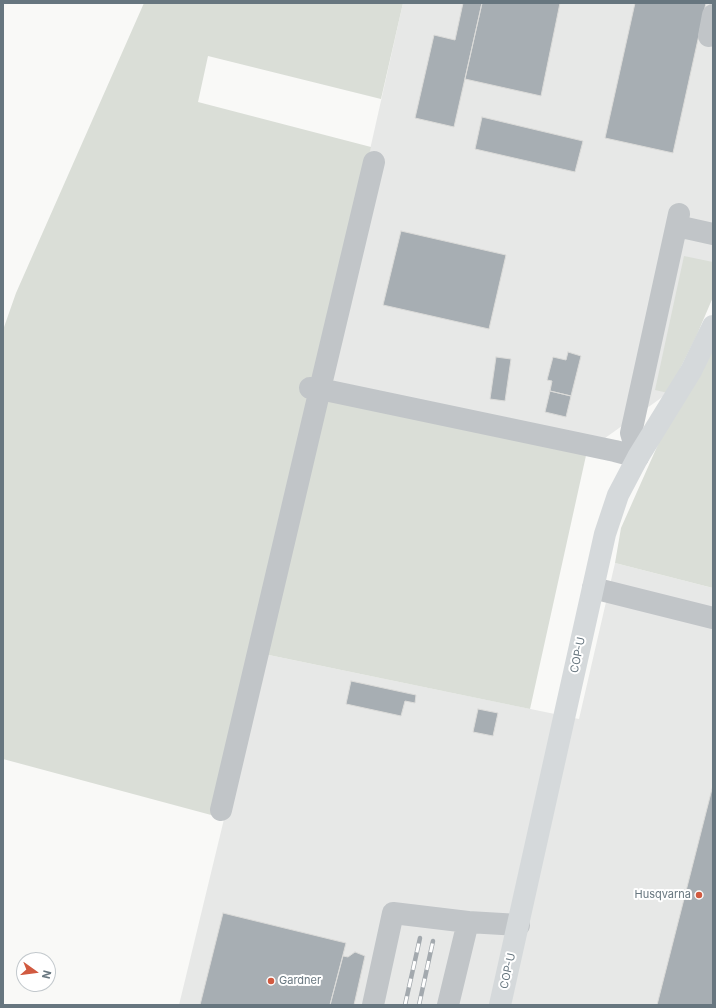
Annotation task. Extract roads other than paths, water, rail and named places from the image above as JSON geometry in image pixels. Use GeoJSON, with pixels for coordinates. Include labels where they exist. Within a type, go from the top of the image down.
{"type":"FeatureCollection","features":[{"type":"Feature","properties":{"kind":"main road","name":"COP-U"},"geometry":{"type":"LineString","coordinates":[[500,1005],[605,534],[618,495],[638,457],[691,371],[713,326]]}},
{"type":"Feature","properties":{"kind":"lane"},"geometry":{"type":"LineString","coordinates":[[221,810],[315,389],[374,162]]}},
{"type":"Feature","properties":{"kind":"lane"},"geometry":{"type":"LineString","coordinates":[[638,457],[631,433],[678,220],[713,234]]}},
{"type":"Feature","properties":{"kind":"lane"},"geometry":{"type":"LineString","coordinates":[[315,389],[638,457]]}},
{"type":"Feature","properties":{"kind":"lane"},"geometry":{"type":"LineString","coordinates":[[593,588],[713,618]]}},
{"type":"Feature","properties":{"kind":"lane"},"geometry":{"type":"LineString","coordinates":[[373,1005],[393,913],[468,922],[519,925]]}},
{"type":"Feature","properties":{"kind":"lane"},"geometry":{"type":"LineString","coordinates":[[448,1005],[468,922]]}},
{"type":"Feature","properties":{"kind":"railway"},"geometry":{"type":"LineString","coordinates":[[405,1005],[420,938]]}},
{"type":"Feature","properties":{"kind":"railway"},"geometry":{"type":"LineString","coordinates":[[419,1005],[433,941]]}},
{"type":"Feature","properties":{"kind":"place","name":"Husqvarna"},"geometry":{"type":"Point","coordinates":[699,895]}},
{"type":"Feature","properties":{"kind":"place","name":"Gardner"},"geometry":{"type":"Point","coordinates":[271,981]}}]}
